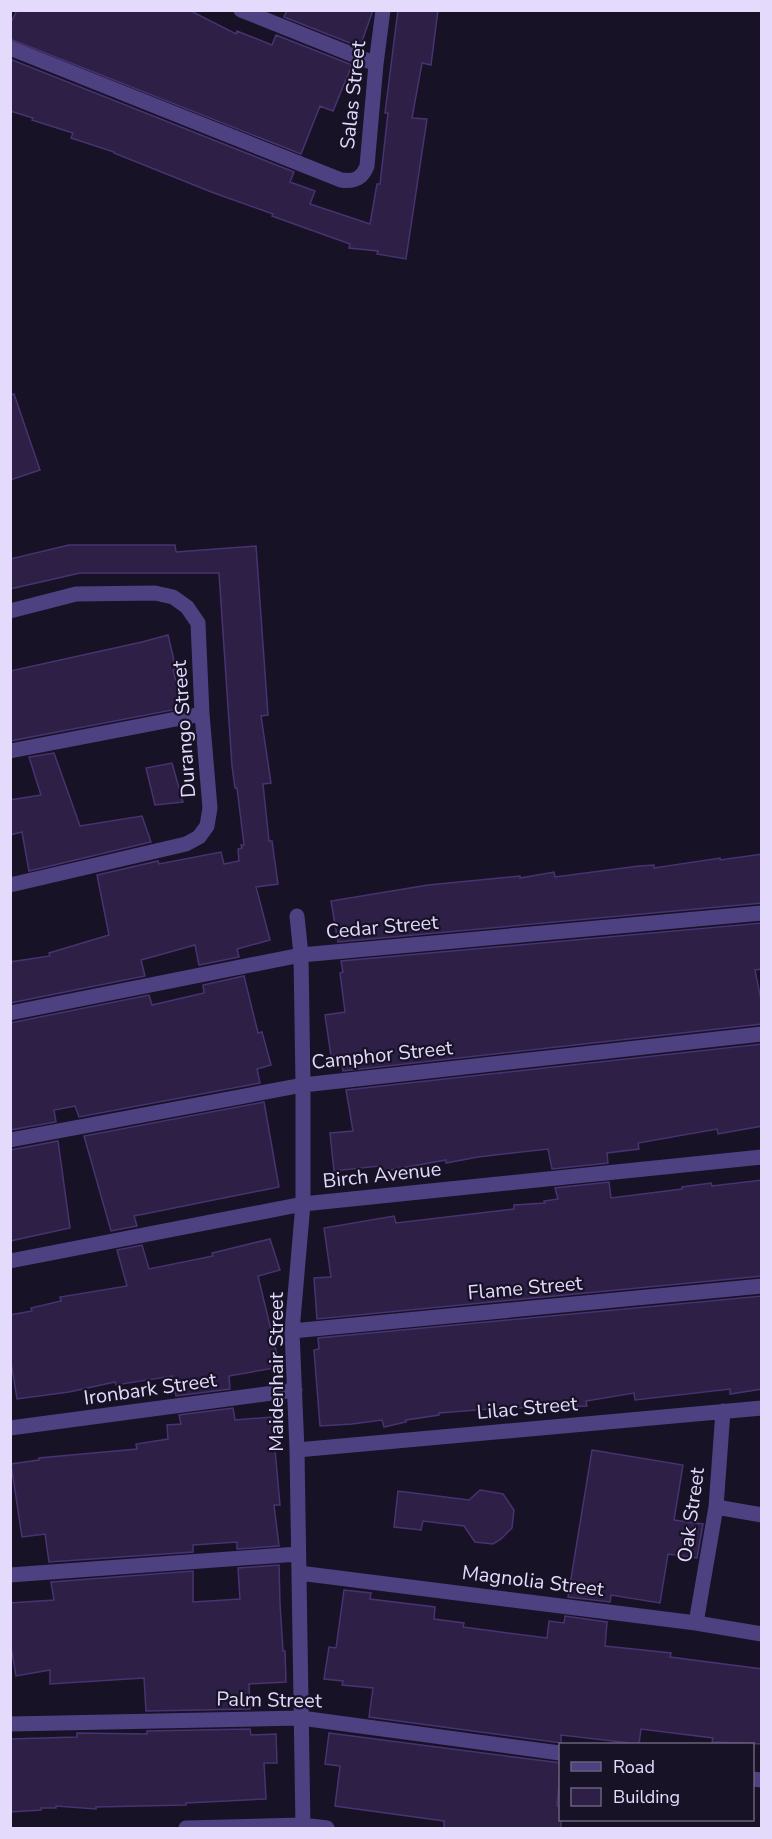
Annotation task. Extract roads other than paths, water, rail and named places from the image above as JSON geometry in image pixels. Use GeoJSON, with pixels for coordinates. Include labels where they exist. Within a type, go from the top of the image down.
{"type":"FeatureCollection","features":[{"type":"Feature","properties":{"kind":"street"},"geometry":{"type":"LineString","coordinates":[[241,10],[376,64]]}},
{"type":"Feature","properties":{"kind":"street","name":"Salas Street"},"geometry":{"type":"LineString","coordinates":[[10,48],[341,180],[350,181],[357,180],[364,174],[367,166],[383,10]]}},
{"type":"Feature","properties":{"kind":"street","name":"Durango Street"},"geometry":{"type":"LineString","coordinates":[[10,611],[76,594],[155,593],[173,597],[187,607],[198,623],[202,714],[210,808],[207,826],[199,837],[186,844],[10,885]]}},
{"type":"Feature","properties":{"kind":"street"},"geometry":{"type":"LineString","coordinates":[[10,751],[202,714]]}},
{"type":"Feature","properties":{"kind":"street","name":"Cedar Street"},"geometry":{"type":"LineString","coordinates":[[10,1013],[301,955],[762,913]]}},
{"type":"Feature","properties":{"kind":"street","name":"Maidenhair Street"},"geometry":{"type":"LineString","coordinates":[[297,916],[301,955],[303,1204],[292,1331],[297,1450],[303,1827]]}},
{"type":"Feature","properties":{"kind":"street","name":"Camphor Street"},"geometry":{"type":"LineString","coordinates":[[10,1140],[303,1085],[762,1034]]}},
{"type":"Feature","properties":{"kind":"street","name":"Birch Avenue"},"geometry":{"type":"LineString","coordinates":[[10,1261],[303,1204],[762,1157]]}},
{"type":"Feature","properties":{"kind":"street","name":"Flame Street"},"geometry":{"type":"LineString","coordinates":[[292,1331],[762,1286]]}},
{"type":"Feature","properties":{"kind":"street","name":"Ironbark Street"},"geometry":{"type":"LineString","coordinates":[[10,1428],[295,1390]]}},
{"type":"Feature","properties":{"kind":"street","name":"Lilac Street"},"geometry":{"type":"LineString","coordinates":[[297,1450],[762,1408]]}},
{"type":"Feature","properties":{"kind":"street","name":"Oak Street"},"geometry":{"type":"LineString","coordinates":[[696,1623],[716,1507],[723,1411]]}},
{"type":"Feature","properties":{"kind":"street"},"geometry":{"type":"LineString","coordinates":[[716,1507],[762,1515]]}},
{"type":"Feature","properties":{"kind":"street"},"geometry":{"type":"LineString","coordinates":[[10,1575],[298,1554]]}},
{"type":"Feature","properties":{"kind":"street","name":"Magnolia Street"},"geometry":{"type":"LineString","coordinates":[[299,1573],[696,1623],[762,1634]]}},
{"type":"Feature","properties":{"kind":"street","name":"Palm Street"},"geometry":{"type":"LineString","coordinates":[[10,1724],[301,1718],[559,1753]]}},
{"type":"Feature","properties":{"kind":"street"},"geometry":{"type":"LineString","coordinates":[[186,1828],[327,1828]]}}]}
